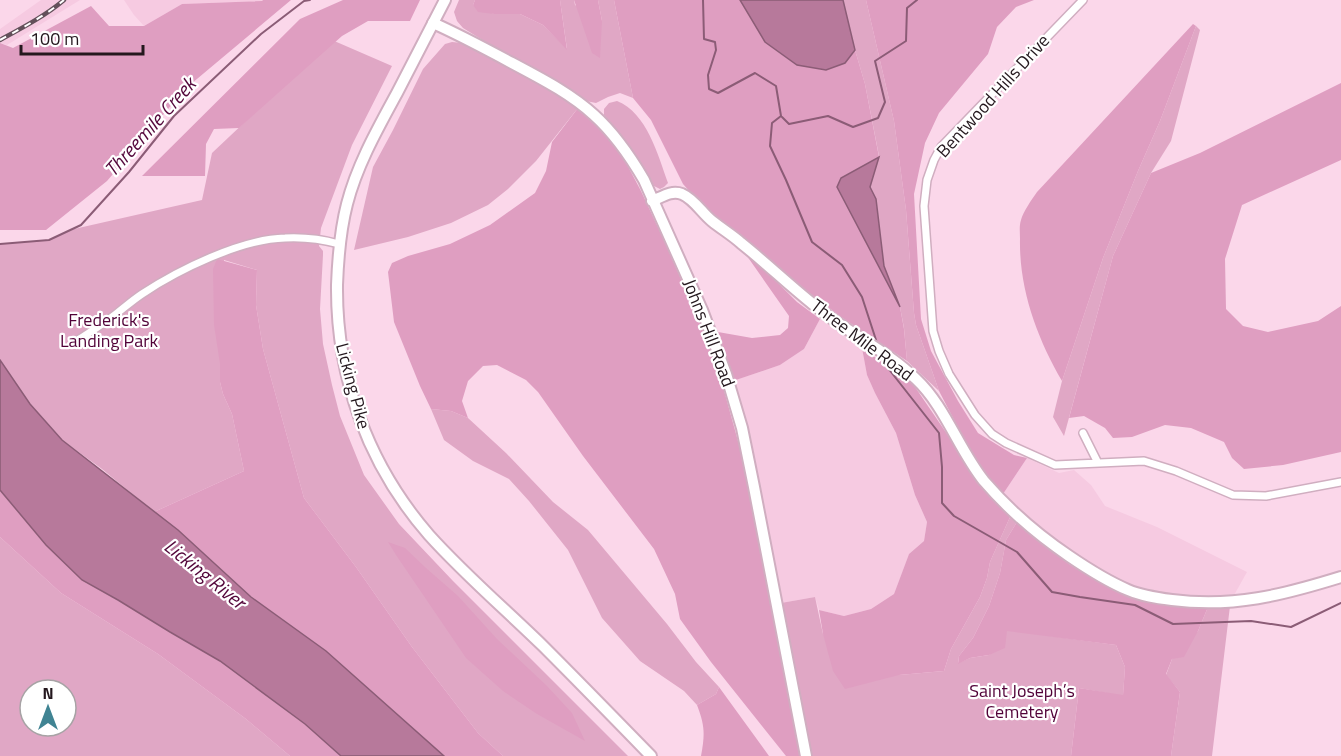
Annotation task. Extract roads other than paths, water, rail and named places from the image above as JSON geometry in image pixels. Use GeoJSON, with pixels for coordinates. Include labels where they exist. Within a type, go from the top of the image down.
{"type":"FeatureCollection","features":[{"type":"Feature","properties":{"kind":"main road","name":"Licking Pike"},"geometry":{"type":"LineString","coordinates":[[445,0],[373,137],[347,203],[339,244],[338,325],[354,406],[386,476],[429,534],[651,756]]}},
{"type":"Feature","properties":{"kind":"main road","name":"Johns Hill Road"},"geometry":{"type":"LineString","coordinates":[[433,23],[528,72],[581,104],[601,121],[623,147],[644,180],[718,350],[742,429],[806,756]]}},
{"type":"Feature","properties":{"kind":"main road","name":"Three Mile Road"},"geometry":{"type":"LineString","coordinates":[[652,201],[671,193],[678,192],[686,196],[816,307],[888,356],[917,380],[933,400],[967,457],[998,496],[1057,548],[1114,584],[1129,591],[1165,599],[1216,603],[1269,597],[1341,577]]}},
{"type":"Feature","properties":{"kind":"street","name":"Bentwood Hills Drive"},"geometry":{"type":"LineString","coordinates":[[1083,0],[941,147],[934,160],[927,180],[924,206],[930,309],[934,339],[950,374],[975,415],[992,434],[1054,465],[1144,461],[1176,471],[1233,495],[1266,496],[1341,482]]}},
{"type":"Feature","properties":{"kind":"street"},"geometry":{"type":"LineString","coordinates":[[75,342],[178,272],[228,251],[284,238],[315,238],[339,244]]}},
{"type":"Feature","properties":{"kind":"street"},"geometry":{"type":"LineString","coordinates":[[1083,433],[1098,464]]}},
{"type":"Feature","properties":{"kind":"water"},"geometry":{"type":"Polygon","coordinates":[[[740,0],[843,0],[855,50],[845,63],[826,70],[797,65],[765,42],[740,0]]]}},
{"type":"Feature","properties":{"kind":"water"},"geometry":{"type":"Polygon","coordinates":[[[879,157],[870,187],[876,199],[884,266],[900,307],[837,187],[841,178],[879,157]]]}},
{"type":"Feature","properties":{"kind":"water","name":"Licking River"},"geometry":{"type":"Polygon","coordinates":[[[0,360],[30,404],[62,440],[178,530],[251,597],[326,651],[444,756],[341,756],[305,724],[220,661],[82,580],[46,545],[0,490],[0,360]]]}},
{"type":"Feature","properties":{"kind":"waterway","name":"Threemile Creek"},"geometry":{"type":"LineString","coordinates":[[0,244],[49,240],[81,225],[129,172],[174,116],[261,34],[304,1],[310,0]]}},
{"type":"Feature","properties":{"kind":"waterway","name":"Threemile Creek"},"geometry":{"type":"LineString","coordinates":[[703,0],[704,39],[715,42],[716,50],[708,75],[709,89],[718,93],[755,73],[776,86],[781,116],[772,123],[770,146],[812,242],[842,265],[862,297],[877,343]]}},
{"type":"Feature","properties":{"kind":"waterway"},"geometry":{"type":"LineString","coordinates":[[782,117],[789,124],[828,116],[853,127],[878,118],[885,102],[875,61],[906,41],[907,8],[917,0]]}},
{"type":"Feature","properties":{"kind":"waterway","name":"Threemile Creek"},"geometry":{"type":"LineString","coordinates":[[882,357],[884,363],[939,433],[942,503],[954,516],[1017,552],[1052,592],[1135,605],[1173,624],[1251,621],[1291,627],[1341,603]]}},
{"type":"Feature","properties":{"kind":"railway"},"geometry":{"type":"LineString","coordinates":[[0,40],[41,17],[64,0]]}},
{"type":"Feature","properties":{"kind":"park label","name":"Frederick's Landing Park"},"geometry":{"type":"Point","coordinates":[109,330]}},
{"type":"Feature","properties":{"kind":"park label","name":"Saint Joseph’s Cemetery"},"geometry":{"type":"Point","coordinates":[1022,701]}}]}
